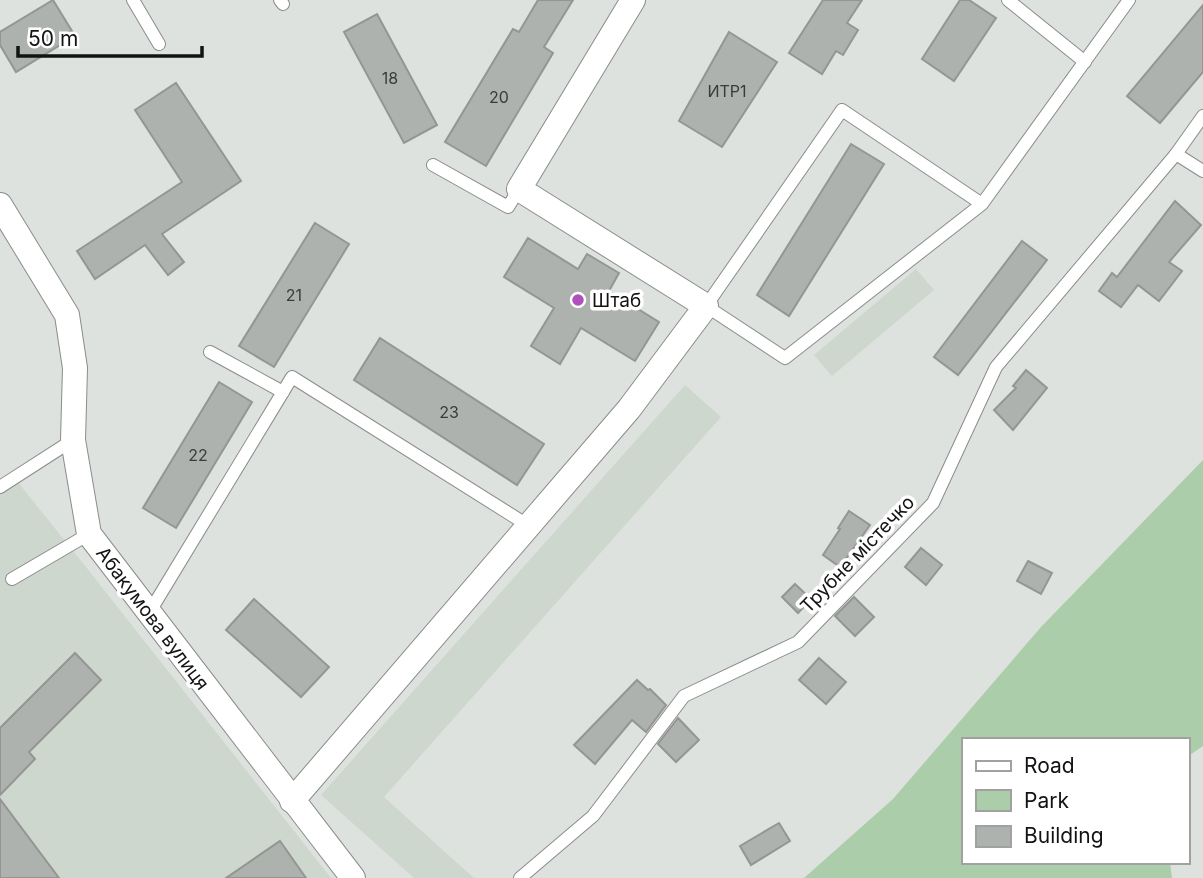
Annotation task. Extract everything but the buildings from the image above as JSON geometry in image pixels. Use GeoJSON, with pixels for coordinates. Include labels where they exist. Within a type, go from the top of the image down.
{"type":"FeatureCollection","features":[{"type":"Feature","properties":{"kind":"street"},"geometry":{"type":"LineString","coordinates":[[292,801],[629,409],[706,306],[519,189],[633,0]]}},
{"type":"Feature","properties":{"kind":"street","name":"Абакумова вулиця"},"geometry":{"type":"LineString","coordinates":[[0,205],[67,315],[75,368],[73,440],[89,534],[353,878]]}},
{"type":"Feature","properties":{"kind":"lane"},"geometry":{"type":"LineString","coordinates":[[133,0],[159,44]]}},
{"type":"Feature","properties":{"kind":"lane"},"geometry":{"type":"LineString","coordinates":[[1008,0],[1085,62]]}},
{"type":"Feature","properties":{"kind":"lane"},"geometry":{"type":"LineString","coordinates":[[982,204],[842,110],[706,306],[785,358],[982,204],[1129,0]]}},
{"type":"Feature","properties":{"kind":"lane","name":"Трубне містечко"},"geometry":{"type":"LineString","coordinates":[[520,878],[593,816],[684,695],[799,642],[933,503],[996,367],[1176,154],[1203,116]]}},
{"type":"Feature","properties":{"kind":"lane"},"geometry":{"type":"LineString","coordinates":[[1176,154],[1203,171]]}},
{"type":"Feature","properties":{"kind":"lane"},"geometry":{"type":"LineString","coordinates":[[433,164],[508,207],[519,189]]}},
{"type":"Feature","properties":{"kind":"lane"},"geometry":{"type":"LineString","coordinates":[[210,352],[283,392]]}},
{"type":"Feature","properties":{"kind":"lane"},"geometry":{"type":"LineString","coordinates":[[149,613],[292,377],[529,526]]}},
{"type":"Feature","properties":{"kind":"lane"},"geometry":{"type":"LineString","coordinates":[[0,487],[73,440]]}},
{"type":"Feature","properties":{"kind":"lane"},"geometry":{"type":"LineString","coordinates":[[12,579],[89,534]]}},
{"type":"Feature","properties":{"kind":"shaded area"},"geometry":{"type":"Polygon","coordinates":[[[916,269],[934,290],[832,376],[814,355],[916,269]]]}},
{"type":"Feature","properties":{"kind":"shaded area"},"geometry":{"type":"Polygon","coordinates":[[[685,385],[721,417],[384,797],[474,878],[414,878],[321,795],[685,385]]]}},
{"type":"Feature","properties":{"kind":"shaded area"},"geometry":{"type":"Polygon","coordinates":[[[13,476],[331,878],[0,878],[0,484],[13,476]]]}},
{"type":"Feature","properties":{"kind":"green space"},"geometry":{"type":"Polygon","coordinates":[[[1203,460],[1203,746],[1189,756],[1189,738],[962,738],[962,864],[1170,864],[1172,878],[804,878],[893,799],[1041,627],[1203,460]]]}},
{"type":"Feature","properties":{"kind":"place","name":"Штаб"},"geometry":{"type":"Point","coordinates":[578,300]}}]}
